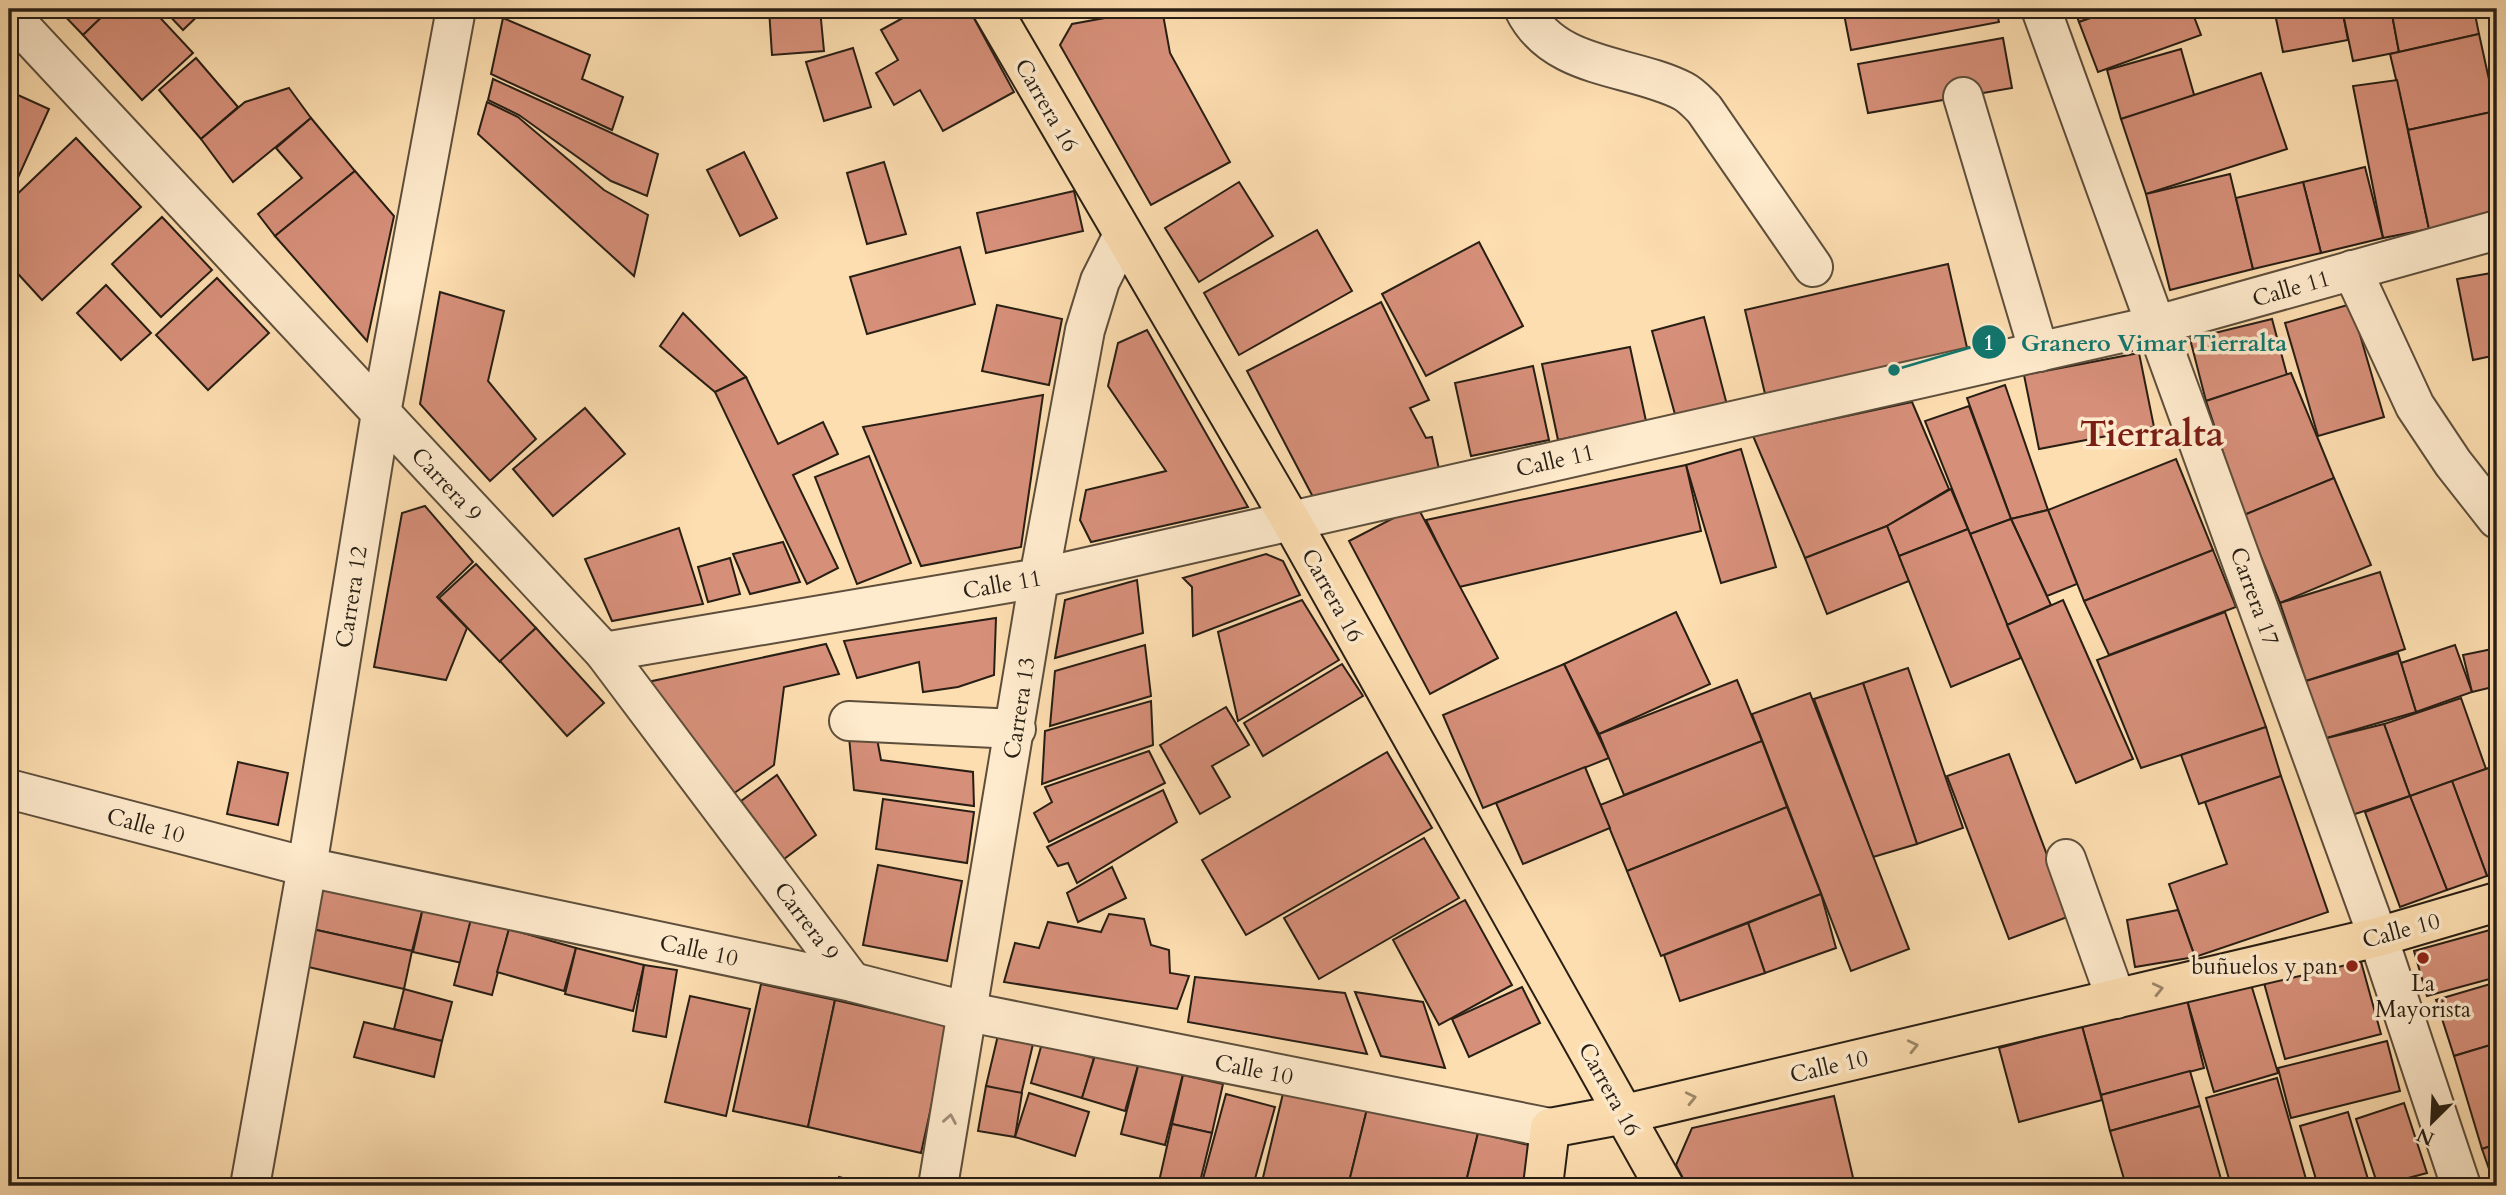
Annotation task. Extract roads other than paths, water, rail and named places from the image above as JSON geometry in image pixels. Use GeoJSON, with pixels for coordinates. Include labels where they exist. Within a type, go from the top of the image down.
{"type":"FeatureCollection","features":[{"type":"Feature","properties":{"kind":"main road","name":"Carrera 16"},"geometry":{"type":"LineString","coordinates":[[992,9],[1290,519],[1664,1186]]}},
{"type":"Feature","properties":{"kind":"main road","name":"Calle 10"},"geometry":{"type":"LineString","coordinates":[[1550,1128],[1625,1114],[2378,937],[2497,902]]}},
{"type":"Feature","properties":{"kind":"main road"},"geometry":{"type":"LineString","coordinates":[[1543,1186],[1550,1128]]}},
{"type":"Feature","properties":{"kind":"street","name":"Carrera 12"},"geometry":{"type":"LineString","coordinates":[[250,1186],[307,867],[381,413],[456,9]]}},
{"type":"Feature","properties":{"kind":"street"},"geometry":{"type":"LineString","coordinates":[[1524,9],[1529,19],[1557,48],[1685,92],[1704,109],[1813,267]]}},
{"type":"Feature","properties":{"kind":"street","name":"Carrera 17"},"geometry":{"type":"LineString","coordinates":[[2041,9],[2378,937],[2461,1186]]}},
{"type":"Feature","properties":{"kind":"street","name":"Carrera 9"},"geometry":{"type":"LineString","coordinates":[[9,14],[604,652],[852,982]]}},
{"type":"Feature","properties":{"kind":"street"},"geometry":{"type":"LineString","coordinates":[[1963,97],[2039,352]]}},
{"type":"Feature","properties":{"kind":"street","name":"Calle 11"},"geometry":{"type":"LineString","coordinates":[[604,652],[1039,578],[1290,519],[2157,325],[2497,230]]}},
{"type":"Feature","properties":{"kind":"street","name":"Carrera 13"},"geometry":{"type":"LineString","coordinates":[[938,1186],[1039,578],[1085,330],[1100,281],[1123,235]]}},
{"type":"Feature","properties":{"kind":"street"},"geometry":{"type":"LineString","coordinates":[[2352,270],[2415,406],[2453,463],[2497,519]]}},
{"type":"Feature","properties":{"kind":"street"},"geometry":{"type":"LineString","coordinates":[[849,721],[1016,729]]}},
{"type":"Feature","properties":{"kind":"street","name":"Calle 10"},"geometry":{"type":"LineString","coordinates":[[9,789],[307,867],[852,982],[969,1012],[1550,1128]]}},
{"type":"Feature","properties":{"kind":"street"},"geometry":{"type":"LineString","coordinates":[[2066,859],[2116,999]]}},
{"type":"Feature","properties":{"kind":"place","name":"Granero Vimar Tierralta"},"geometry":{"type":"Point","coordinates":[1894,370]}},
{"type":"Feature","properties":{"kind":"place","name":"La Mayorista"},"geometry":{"type":"Point","coordinates":[2423,958]}},
{"type":"Feature","properties":{"kind":"place","name":"buñuelos y pan"},"geometry":{"type":"Point","coordinates":[2352,966]}},
{"type":"Feature","properties":{"kind":"district","name":"Tierralta"},"geometry":{"type":"Point","coordinates":[2152,433]}}]}
